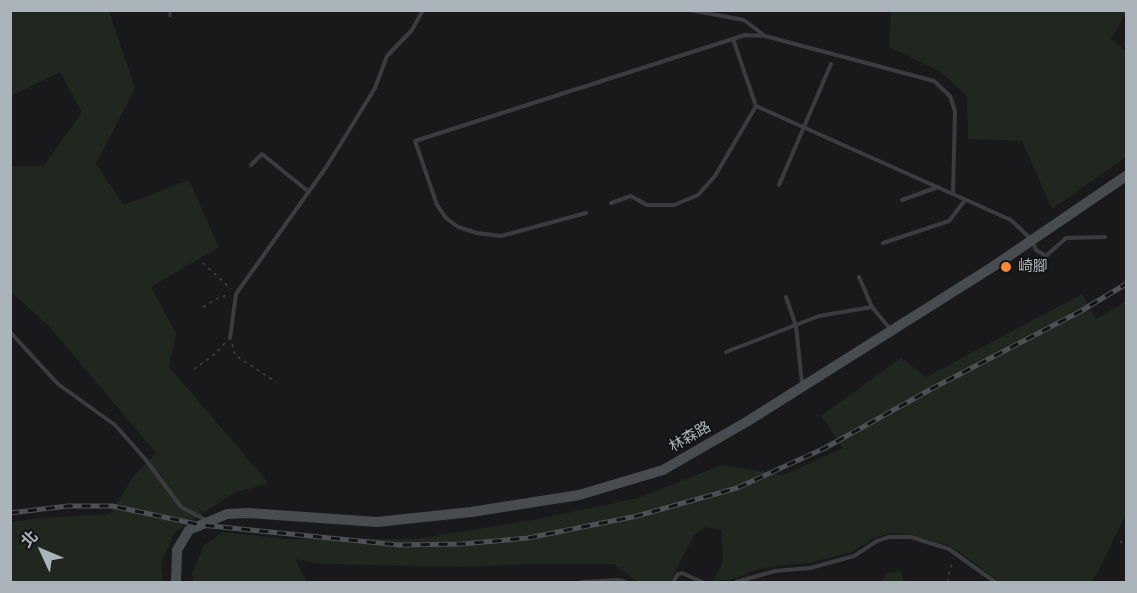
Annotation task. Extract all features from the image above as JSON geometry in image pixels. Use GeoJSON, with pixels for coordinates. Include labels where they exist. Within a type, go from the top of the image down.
{"type":"FeatureCollection","features":[{"type":"Feature","properties":{"kind":"main road","name":"林森路"},"geometry":{"type":"LineString","coordinates":[[205,523],[227,514],[248,513],[377,522],[471,512],[579,495],[663,470],[748,421],[892,331],[1126,176]]}},
{"type":"Feature","properties":{"kind":"main road"},"geometry":{"type":"LineString","coordinates":[[176,582],[177,550],[189,530],[205,523]]}},
{"type":"Feature","properties":{"kind":"lane"},"geometry":{"type":"LineString","coordinates":[[230,338],[236,294],[309,192],[375,88],[387,56],[412,30],[423,10]]}},
{"type":"Feature","properties":{"kind":"lane"},"geometry":{"type":"LineString","coordinates":[[690,10],[744,20],[765,36]]}},
{"type":"Feature","properties":{"kind":"lane"},"geometry":{"type":"LineString","coordinates":[[586,213],[501,236],[477,233],[458,227],[446,218],[437,205],[415,141],[745,35],[765,36],[934,81],[950,96],[955,111],[953,194]]}},
{"type":"Feature","properties":{"kind":"lane"},"geometry":{"type":"LineString","coordinates":[[733,39],[756,106],[1011,220],[1032,240],[1036,250],[1047,256],[1066,238],[1105,237]]}},
{"type":"Feature","properties":{"kind":"lane"},"geometry":{"type":"LineString","coordinates":[[779,185],[831,64]]}},
{"type":"Feature","properties":{"kind":"lane"},"geometry":{"type":"LineString","coordinates":[[610,203],[631,196],[647,206],[674,205],[698,195],[715,176],[756,106]]}},
{"type":"Feature","properties":{"kind":"lane"},"geometry":{"type":"LineString","coordinates":[[251,165],[262,154],[309,192]]}},
{"type":"Feature","properties":{"kind":"lane"},"geometry":{"type":"LineString","coordinates":[[902,200],[938,187]]}},
{"type":"Feature","properties":{"kind":"lane"},"geometry":{"type":"LineString","coordinates":[[883,243],[949,221],[965,200]]}},
{"type":"Feature","properties":{"kind":"lane"},"geometry":{"type":"LineString","coordinates":[[859,278],[872,307],[892,331]]}},
{"type":"Feature","properties":{"kind":"lane"},"geometry":{"type":"LineString","coordinates":[[786,297],[796,326],[802,387]]}},
{"type":"Feature","properties":{"kind":"lane"},"geometry":{"type":"LineString","coordinates":[[726,352],[819,316],[872,307]]}},
{"type":"Feature","properties":{"kind":"lane"},"geometry":{"type":"LineString","coordinates":[[10,332],[58,384],[115,425],[146,460],[181,507],[205,523]]}},
{"type":"Feature","properties":{"kind":"lane"},"geometry":{"type":"LineString","coordinates":[[736,582],[775,571],[810,568],[854,556],[877,541],[889,537],[911,537],[949,549],[995,582]]}},
{"type":"Feature","properties":{"kind":"lane"},"geometry":{"type":"LineString","coordinates":[[673,582],[678,574],[682,573],[702,582]]}},
{"type":"Feature","properties":{"kind":"lane"},"geometry":{"type":"LineString","coordinates":[[582,582],[618,580],[626,582]]}},
{"type":"Feature","properties":{"kind":"path"},"geometry":{"type":"LineString","coordinates":[[203,263],[236,294]]}},
{"type":"Feature","properties":{"kind":"path"},"geometry":{"type":"LineString","coordinates":[[203,307],[220,297],[236,294]]}},
{"type":"Feature","properties":{"kind":"path"},"geometry":{"type":"LineString","coordinates":[[194,369],[215,354],[230,338]]}},
{"type":"Feature","properties":{"kind":"path"},"geometry":{"type":"LineString","coordinates":[[230,338],[235,355],[276,382]]}},
{"type":"Feature","properties":{"kind":"path"},"geometry":{"type":"LineString","coordinates":[[1120,542],[1126,546]]}},
{"type":"Feature","properties":{"kind":"path"},"geometry":{"type":"LineString","coordinates":[[948,582],[949,571],[957,555]]}},
{"type":"Feature","properties":{"kind":"shaded area"},"geometry":{"type":"Polygon","coordinates":[[[11,11],[55,11],[58,13],[62,11],[109,11],[135,88],[96,164],[124,205],[189,180],[219,247],[151,287],[176,333],[169,367],[269,483],[232,494],[174,533],[161,563],[163,582],[11,582],[11,522],[110,514],[133,477],[156,453],[48,325],[11,292],[11,166],[44,166],[82,112],[60,72],[11,96],[11,11]]]}},
{"type":"Feature","properties":{"kind":"shaded area"},"geometry":{"type":"Polygon","coordinates":[[[891,11],[1126,11],[1111,39],[1126,51],[1126,157],[1052,209],[1022,141],[968,139],[967,97],[941,72],[889,47],[891,11]]]}},
{"type":"Feature","properties":{"kind":"shaded area"},"geometry":{"type":"Polygon","coordinates":[[[1082,294],[1096,319],[1126,301],[1126,514],[1091,582],[999,581],[951,546],[912,535],[889,533],[874,538],[852,552],[809,563],[759,569],[733,579],[713,581],[723,562],[721,530],[706,527],[694,535],[670,582],[638,582],[613,564],[463,567],[321,564],[295,559],[307,582],[193,582],[192,573],[204,545],[223,532],[287,539],[415,539],[533,520],[638,498],[722,465],[783,475],[843,448],[821,416],[901,358],[926,377],[1082,294]]]}},
{"type":"Feature","properties":{"kind":"shaded area"},"geometry":{"type":"Polygon","coordinates":[[[900,571],[905,582],[880,582],[888,573],[900,571]]]}},
{"type":"Feature","properties":{"kind":"waterway"},"geometry":{"type":"LineString","coordinates":[[170,10],[170,16]]}},
{"type":"Feature","properties":{"kind":"railway"},"geometry":{"type":"LineString","coordinates":[[10,513],[68,506],[112,506],[201,525],[399,545],[462,544],[528,538],[637,516],[737,488],[825,448],[935,387],[1081,311],[1126,284]]}},
{"type":"Feature","properties":{"kind":"place","name":"崎腳"},"geometry":{"type":"Point","coordinates":[1006,267]}}]}
